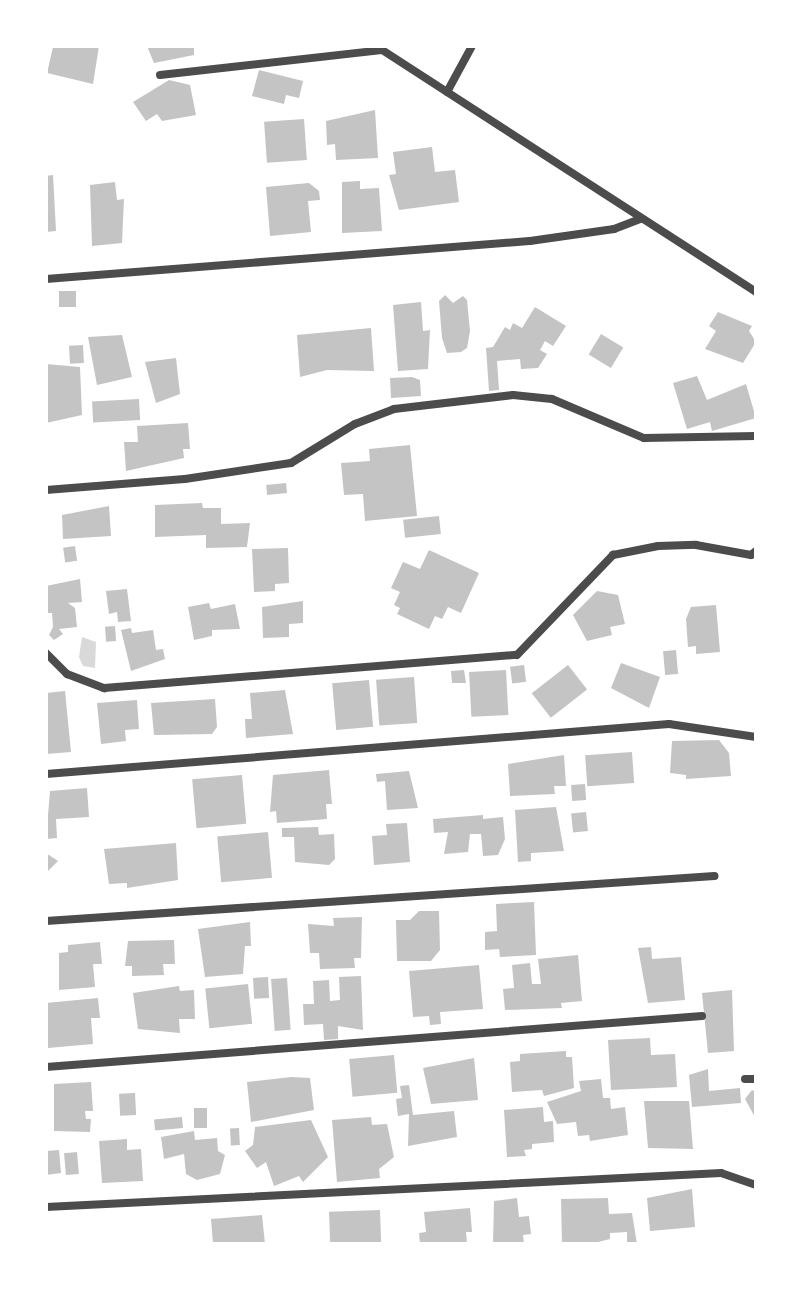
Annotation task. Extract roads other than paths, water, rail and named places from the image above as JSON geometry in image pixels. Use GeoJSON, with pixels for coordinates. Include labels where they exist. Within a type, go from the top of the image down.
{"type":"FeatureCollection","features":[{"type":"Feature","properties":{"kind":"street"},"geometry":{"type":"LineString","coordinates":[[447,92],[472,46]]}},
{"type":"Feature","properties":{"kind":"street"},"geometry":{"type":"LineString","coordinates":[[160,75],[379,48],[756,292]]}},
{"type":"Feature","properties":{"kind":"street"},"geometry":{"type":"LineString","coordinates":[[46,279],[530,241],[614,229],[640,219]]}},
{"type":"Feature","properties":{"kind":"street"},"geometry":{"type":"LineString","coordinates":[[46,490],[185,479],[291,463],[355,424],[394,409],[513,395],[552,399],[644,438],[756,436]]}},
{"type":"Feature","properties":{"kind":"street"},"geometry":{"type":"LineString","coordinates":[[46,653],[67,674],[104,688],[517,655],[613,555],[658,546],[696,545],[751,555],[756,551]]}},
{"type":"Feature","properties":{"kind":"street"},"geometry":{"type":"LineString","coordinates":[[46,774],[669,724],[756,737]]}},
{"type":"Feature","properties":{"kind":"street"},"geometry":{"type":"LineString","coordinates":[[46,921],[714,876]]}},
{"type":"Feature","properties":{"kind":"street"},"geometry":{"type":"LineString","coordinates":[[46,1067],[702,1016]]}},
{"type":"Feature","properties":{"kind":"street"},"geometry":{"type":"LineString","coordinates":[[745,1079],[756,1079]]}},
{"type":"Feature","properties":{"kind":"street"},"geometry":{"type":"LineString","coordinates":[[46,1207],[721,1173],[756,1185]]}}]}
